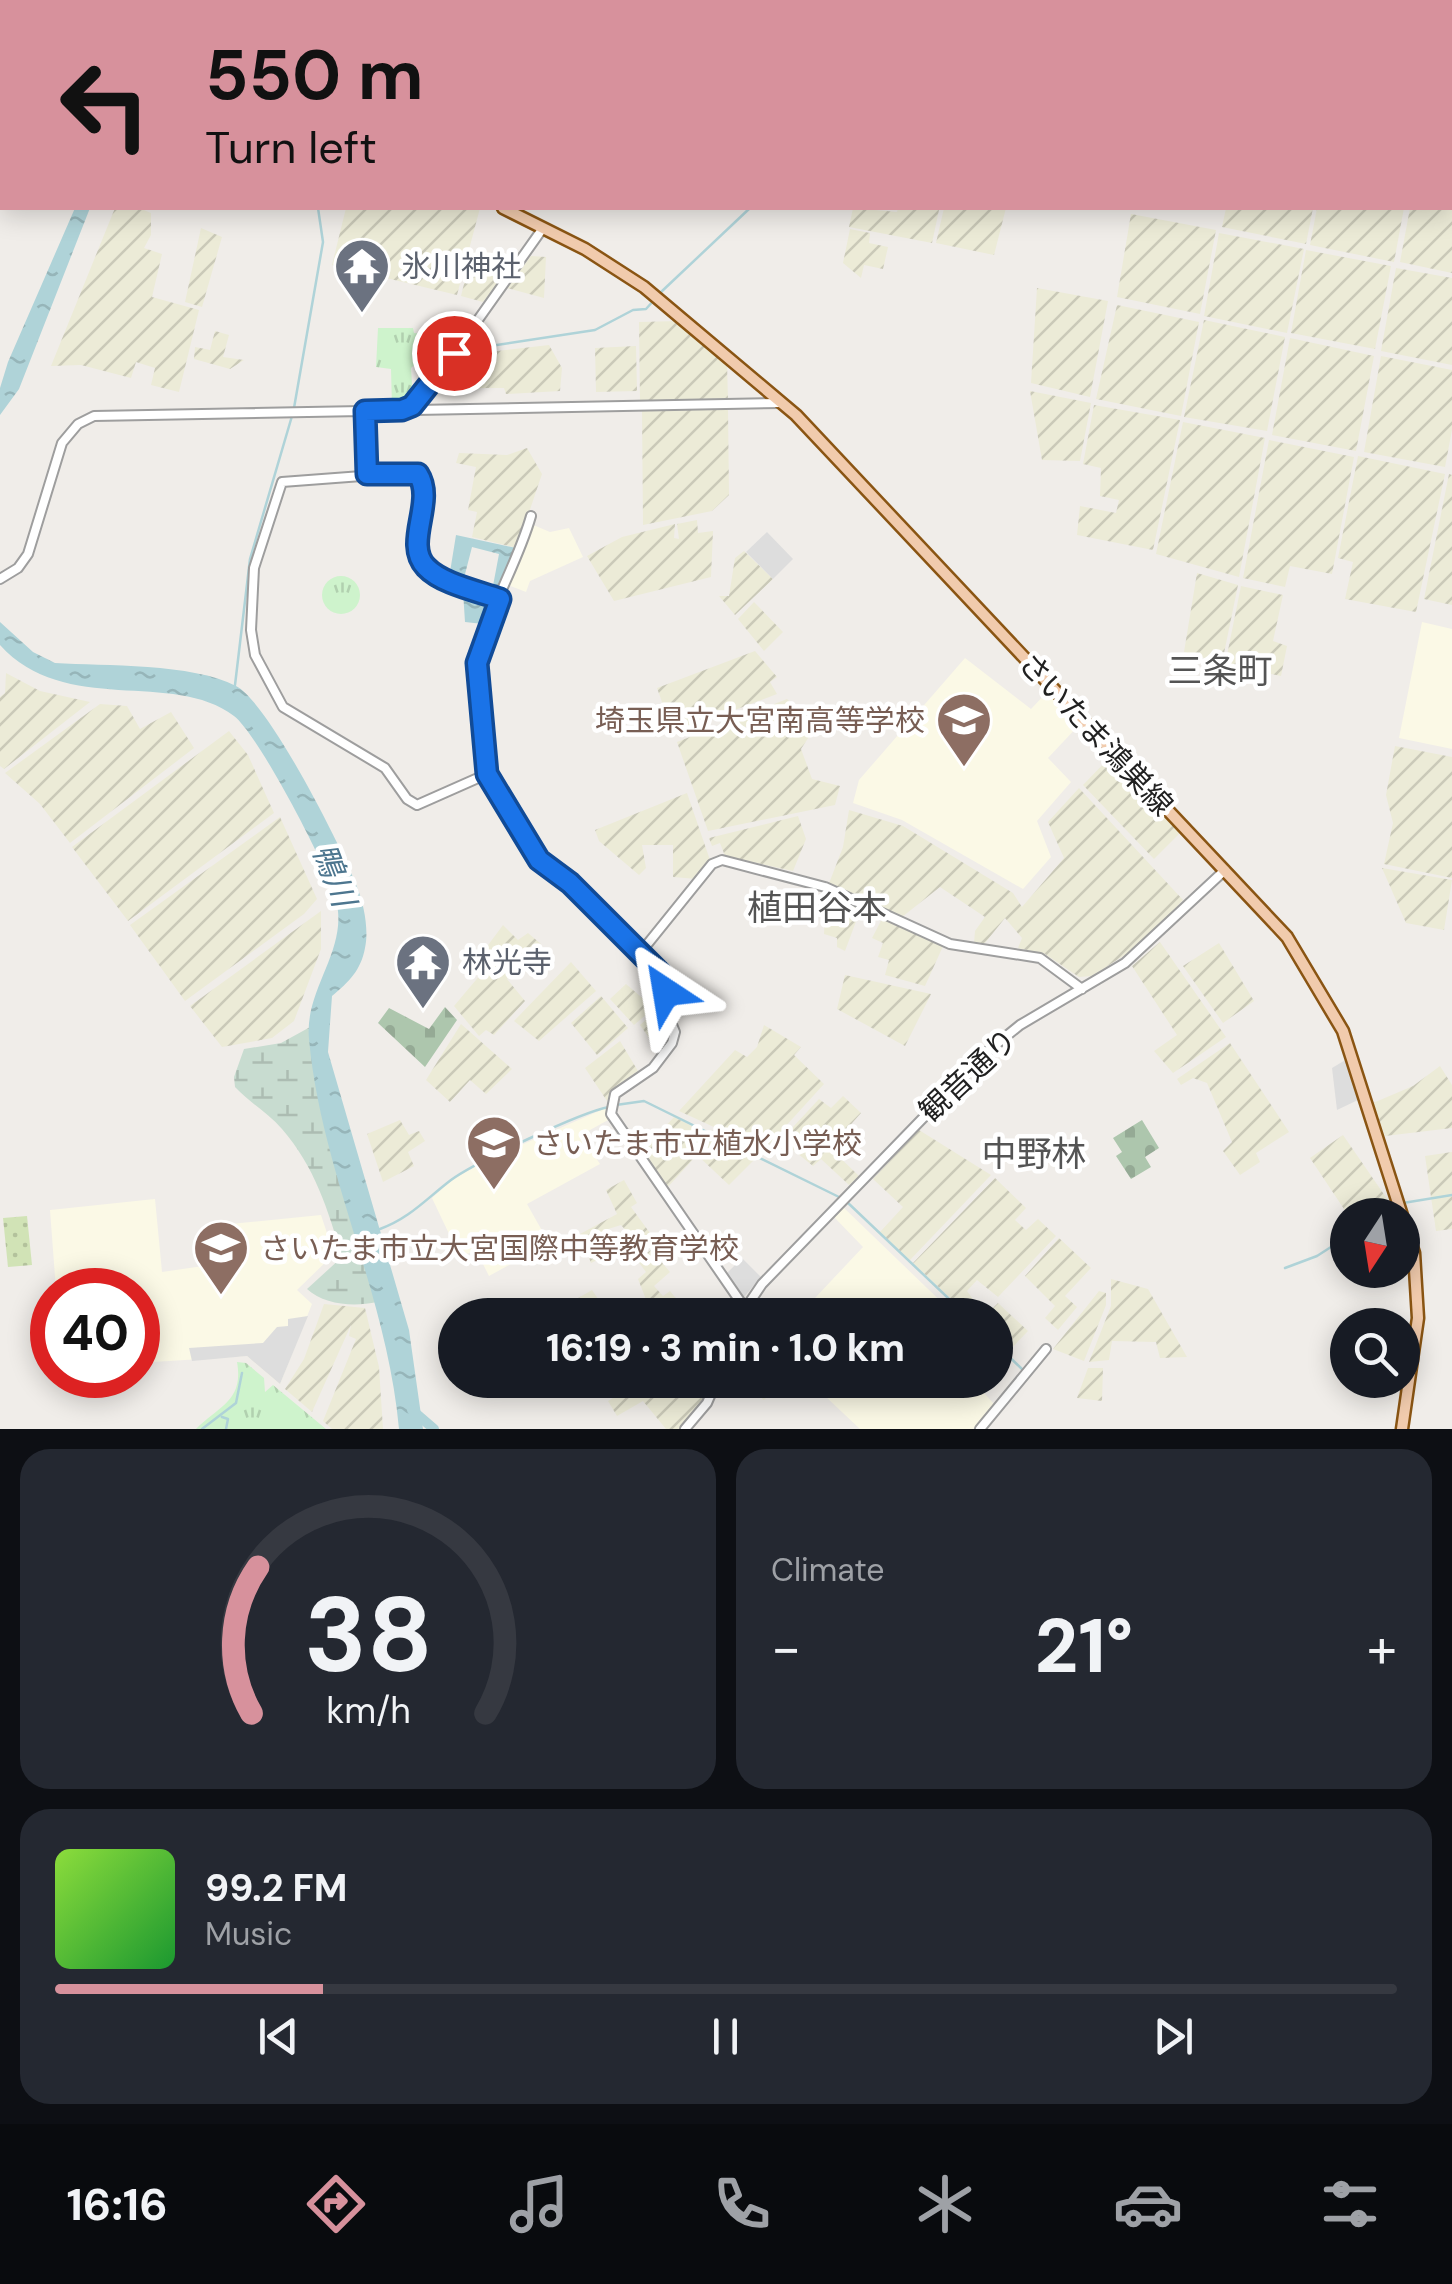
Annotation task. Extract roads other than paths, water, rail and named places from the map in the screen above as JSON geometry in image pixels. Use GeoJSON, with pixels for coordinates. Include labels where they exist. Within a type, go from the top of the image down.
{"type":"FeatureCollection","features":[{"type":"Feature","properties":{"kind":"main road","name":"さいたま鴻巣線"},"geometry":{"type":"LineString","coordinates":[[507,210],[644,287],[782,403],[1287,937],[1317,981],[1343,1031],[1410,1238],[1418,1282],[1418,1318],[1402,1429]]}},
{"type":"Feature","properties":{"kind":"street"},"geometry":{"type":"LineString","coordinates":[[402,410],[429,389],[543,228]]}},
{"type":"Feature","properties":{"kind":"street"},"geometry":{"type":"LineString","coordinates":[[0,579],[25,560],[62,443],[88,418],[782,403]]}},
{"type":"Feature","properties":{"kind":"street"},"geometry":{"type":"LineString","coordinates":[[365,411],[367,474]]}},
{"type":"Feature","properties":{"kind":"street"},"geometry":{"type":"LineString","coordinates":[[487,774],[434,801],[412,802],[385,768],[283,707],[255,655],[251,630],[256,555],[282,482],[418,474],[425,491],[418,542],[422,562],[434,573],[500,599]]}},
{"type":"Feature","properties":{"kind":"street"},"geometry":{"type":"LineString","coordinates":[[531,516],[477,663],[487,774],[539,860],[570,883],[664,978],[663,1003],[675,1032],[652,1068],[615,1094],[611,1114],[733,1298]]}},
{"type":"Feature","properties":{"kind":"street"},"geometry":{"type":"LineString","coordinates":[[641,952],[712,864],[722,860],[825,887],[950,944],[1040,958],[1082,989]]}},
{"type":"Feature","properties":{"kind":"street","name":"観音通り"},"geometry":{"type":"LineString","coordinates":[[754,1298],[988,1051],[1020,1025],[1138,953],[1225,870]]}},
{"type":"Feature","properties":{"kind":"street"},"geometry":{"type":"LineString","coordinates":[[980,1429],[1046,1348]]}},
{"type":"Feature","properties":{"kind":"street"},"geometry":{"type":"LineString","coordinates":[[685,1429],[708,1398]]}},
{"type":"Feature","properties":{"kind":"water"},"geometry":{"type":"Polygon","coordinates":[[[74,210],[89,210],[19,389],[0,415],[0,388],[74,210]]]}},
{"type":"Feature","properties":{"kind":"water"},"geometry":{"type":"Polygon","coordinates":[[[456,535],[516,548],[496,592],[492,591],[499,554],[472,547],[464,578],[450,572],[456,535]]]}},
{"type":"Feature","properties":{"kind":"water"},"geometry":{"type":"Polygon","coordinates":[[[463,591],[491,601],[483,624],[465,622],[463,591]]]}},
{"type":"Feature","properties":{"kind":"water","name":"鴨川"},"geometry":{"type":"Polygon","coordinates":[[[0,622],[33,652],[55,663],[173,669],[236,686],[267,719],[321,811],[360,894],[366,933],[357,969],[332,996],[328,1052],[409,1330],[423,1429],[399,1429],[382,1330],[326,1137],[309,1021],[337,936],[338,918],[331,884],[291,803],[259,748],[234,716],[209,702],[181,695],[87,687],[55,680],[26,667],[0,645],[0,622]]]}},
{"type":"Feature","properties":{"kind":"waterway"},"geometry":{"type":"LineString","coordinates":[[294,408],[323,242],[318,210]]}},
{"type":"Feature","properties":{"kind":"waterway"},"geometry":{"type":"LineString","coordinates":[[660,293],[748,210]]}},
{"type":"Feature","properties":{"kind":"waterway"},"geometry":{"type":"LineString","coordinates":[[464,350],[595,330],[633,310],[646,309],[655,299]]}},
{"type":"Feature","properties":{"kind":"waterway"},"geometry":{"type":"LineString","coordinates":[[235,685],[250,559],[292,416]]}},
{"type":"Feature","properties":{"kind":"waterway"},"geometry":{"type":"LineString","coordinates":[[616,1105],[644,1101],[841,1198]]}},
{"type":"Feature","properties":{"kind":"waterway"},"geometry":{"type":"LineString","coordinates":[[380,1229],[409,1214],[481,1162],[609,1107]]}},
{"type":"Feature","properties":{"kind":"waterway"},"geometry":{"type":"LineString","coordinates":[[1420,1200],[1452,1195]]}},
{"type":"Feature","properties":{"kind":"waterway"},"geometry":{"type":"LineString","coordinates":[[847,1202],[948,1298]]}},
{"type":"Feature","properties":{"kind":"waterway"},"geometry":{"type":"LineString","coordinates":[[1285,1268],[1330,1248]]}},
{"type":"Feature","properties":{"kind":"waterway"},"geometry":{"type":"LineString","coordinates":[[1013,1360],[1023,1370]]}},
{"type":"Feature","properties":{"kind":"waterway"},"geometry":{"type":"LineString","coordinates":[[202,1429],[236,1403],[242,1373]]}},
{"type":"Feature","properties":{"kind":"waterway"},"geometry":{"type":"LineString","coordinates":[[412,1410],[434,1429]]}},
{"type":"Feature","properties":{"kind":"waterway"},"geometry":{"type":"LineString","coordinates":[[222,1417],[228,1419],[226,1429]]}},
{"type":"Feature","properties":{"kind":"place","name":"氷川神社"},"geometry":{"type":"Point","coordinates":[362,315]}},
{"type":"Feature","properties":{"kind":"place","name":"埼玉県立大宮南高等学校"},"geometry":{"type":"Point","coordinates":[964,769]}},
{"type":"Feature","properties":{"kind":"place","name":"林光寺"},"geometry":{"type":"Point","coordinates":[423,1011]}},
{"type":"Feature","properties":{"kind":"place","name":"さいたま市立植水小学校"},"geometry":{"type":"Point","coordinates":[494,1192]}},
{"type":"Feature","properties":{"kind":"place","name":"さいたま市立大宮国際中等教育学校"},"geometry":{"type":"Point","coordinates":[221,1297]}},
{"type":"Feature","properties":{"kind":"district","name":"三条町"},"geometry":{"type":"Point","coordinates":[1220,671]}},
{"type":"Feature","properties":{"kind":"district","name":"植田谷本"},"geometry":{"type":"Point","coordinates":[817,908]}},
{"type":"Feature","properties":{"kind":"district","name":"中野林"},"geometry":{"type":"Point","coordinates":[1034,1154]}}]}
